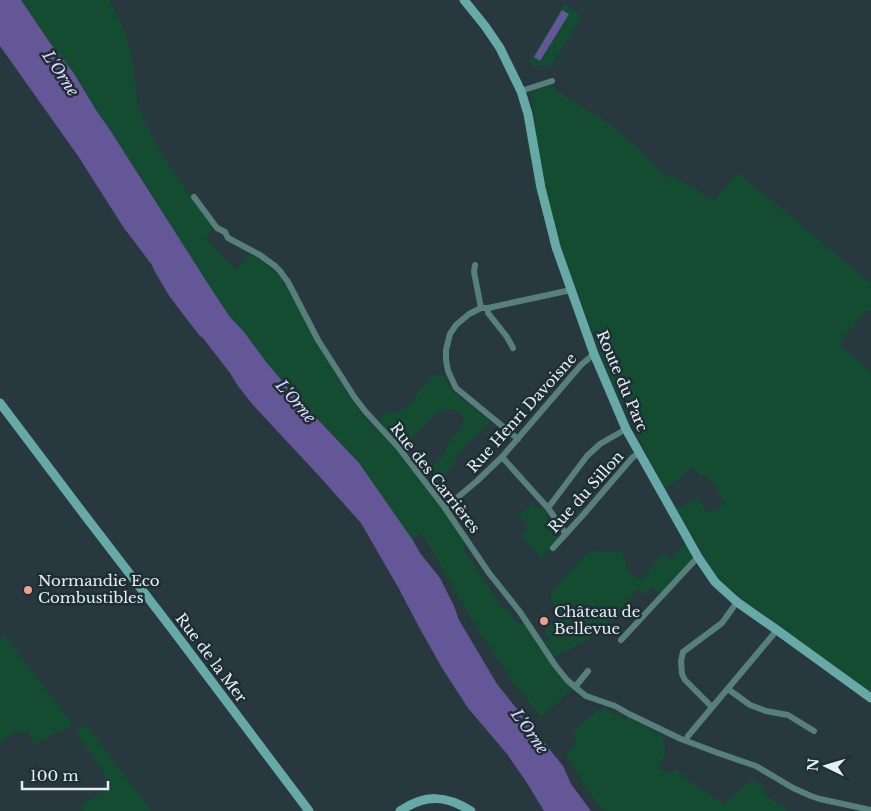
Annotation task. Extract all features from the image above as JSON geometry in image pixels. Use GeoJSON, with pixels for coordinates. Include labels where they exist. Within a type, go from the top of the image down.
{"type":"FeatureCollection","features":[{"type":"Feature","properties":{"kind":"street","name":"Route du Parc"},"geometry":{"type":"LineString","coordinates":[[464,0],[500,48],[521,91],[529,119],[550,223],[594,354],[626,429],[698,557],[715,582],[737,602],[871,698]]}},
{"type":"Feature","properties":{"kind":"street"},"geometry":{"type":"LineString","coordinates":[[521,91],[552,81]]}},
{"type":"Feature","properties":{"kind":"street","name":"Rue des Carrières"},"geometry":{"type":"LineString","coordinates":[[194,197],[217,228],[225,232],[228,238],[260,255],[280,271],[288,282],[318,340],[355,398],[398,447],[446,508],[489,572],[520,612],[567,680],[586,696],[615,706],[686,740],[756,766],[810,796],[871,810]]}},
{"type":"Feature","properties":{"kind":"street"},"geometry":{"type":"LineString","coordinates":[[475,265],[474,272],[484,308],[507,337],[513,348]]}},
{"type":"Feature","properties":{"kind":"street"},"geometry":{"type":"LineString","coordinates":[[518,439],[456,388],[448,371],[446,360],[447,341],[456,326],[484,308],[571,290]]}},
{"type":"Feature","properties":{"kind":"street","name":"Rue Henri Davoisne"},"geometry":{"type":"LineString","coordinates":[[446,508],[478,482],[518,439],[581,365],[594,354]]}},
{"type":"Feature","properties":{"kind":"street","name":"Rue de la Mer"},"geometry":{"type":"LineString","coordinates":[[0,403],[309,811]]}},
{"type":"Feature","properties":{"kind":"street"},"geometry":{"type":"LineString","coordinates":[[548,508],[587,456],[600,444],[626,429]]}},
{"type":"Feature","properties":{"kind":"street","name":"Rue du Sillon"},"geometry":{"type":"LineString","coordinates":[[553,548],[632,458],[640,452]]}},
{"type":"Feature","properties":{"kind":"street"},"geometry":{"type":"LineString","coordinates":[[502,457],[548,508],[566,534]]}},
{"type":"Feature","properties":{"kind":"street"},"geometry":{"type":"LineString","coordinates":[[621,640],[698,557]]}},
{"type":"Feature","properties":{"kind":"street"},"geometry":{"type":"LineString","coordinates":[[712,707],[685,680],[682,674],[681,661],[683,652],[722,624],[737,602]]}},
{"type":"Feature","properties":{"kind":"street"},"geometry":{"type":"LineString","coordinates":[[686,740],[777,630]]}},
{"type":"Feature","properties":{"kind":"street"},"geometry":{"type":"LineString","coordinates":[[575,687],[588,671]]}},
{"type":"Feature","properties":{"kind":"street"},"geometry":{"type":"LineString","coordinates":[[728,688],[750,706],[788,715],[814,731]]}},
{"type":"Feature","properties":{"kind":"street"},"geometry":{"type":"LineString","coordinates":[[400,811],[414,803],[431,799],[449,800],[472,811]]}},
{"type":"Feature","properties":{"kind":"green space"},"geometry":{"type":"Polygon","coordinates":[[[21,0],[109,0],[121,22],[131,52],[138,106],[141,115],[156,145],[214,228],[206,239],[236,270],[249,253],[262,260],[281,277],[311,332],[359,411],[391,444],[445,512],[465,543],[464,550],[504,610],[507,609],[519,625],[523,622],[560,677],[573,688],[541,717],[516,686],[472,620],[422,533],[412,539],[359,463],[289,389],[230,317],[73,72],[50,43],[21,0]]]}},
{"type":"Feature","properties":{"kind":"green space"},"geometry":{"type":"Polygon","coordinates":[[[564,4],[582,16],[550,68],[545,65],[535,67],[529,62],[564,4]]]}},
{"type":"Feature","properties":{"kind":"green space"},"geometry":{"type":"Polygon","coordinates":[[[553,84],[556,91],[609,123],[668,179],[671,175],[714,200],[738,173],[871,283],[871,312],[868,310],[839,343],[871,373],[871,694],[744,600],[724,584],[712,569],[676,509],[698,499],[708,513],[725,503],[712,481],[705,474],[701,477],[692,467],[676,482],[664,488],[611,381],[558,239],[545,192],[536,195],[525,131],[536,125],[532,92],[553,84]]]}},
{"type":"Feature","properties":{"kind":"green space"},"geometry":{"type":"Polygon","coordinates":[[[433,374],[445,377],[454,393],[489,420],[488,424],[455,457],[455,464],[441,479],[431,485],[428,481],[434,475],[431,468],[442,457],[461,426],[464,420],[463,415],[452,410],[440,412],[424,425],[403,449],[390,436],[382,425],[381,419],[383,415],[399,412],[406,408],[433,374]]]}},
{"type":"Feature","properties":{"kind":"green space"},"geometry":{"type":"Polygon","coordinates":[[[533,504],[539,510],[543,507],[548,514],[546,520],[559,538],[542,559],[521,536],[530,527],[518,515],[533,504]]]}},
{"type":"Feature","properties":{"kind":"green space"},"geometry":{"type":"Polygon","coordinates":[[[686,542],[693,556],[691,561],[660,594],[653,588],[649,589],[644,595],[638,589],[599,634],[555,657],[544,642],[549,638],[545,633],[546,629],[557,620],[560,614],[558,608],[550,599],[552,596],[550,594],[585,555],[596,550],[610,553],[620,552],[624,556],[628,571],[633,576],[642,580],[663,553],[672,559],[686,542]]]}},
{"type":"Feature","properties":{"kind":"green space"},"geometry":{"type":"Polygon","coordinates":[[[5,635],[73,725],[33,745],[29,731],[12,733],[0,744],[0,639],[5,635]]]}},
{"type":"Feature","properties":{"kind":"green space"},"geometry":{"type":"Polygon","coordinates":[[[605,708],[625,720],[627,717],[663,736],[666,753],[658,767],[671,774],[675,769],[686,776],[685,778],[724,804],[752,779],[764,788],[766,796],[790,811],[605,811],[594,800],[566,754],[577,742],[571,734],[595,712],[605,708]]]}},
{"type":"Feature","properties":{"kind":"green space"},"geometry":{"type":"Polygon","coordinates":[[[87,726],[152,811],[83,811],[79,807],[112,785],[77,734],[80,727],[87,726]]]}},
{"type":"Feature","properties":{"kind":"water","name":"L'Orne"},"geometry":{"type":"Polygon","coordinates":[[[0,0],[21,0],[50,43],[73,72],[230,317],[289,389],[359,463],[420,553],[440,578],[459,620],[497,684],[563,766],[571,784],[591,811],[544,811],[507,754],[468,708],[442,668],[361,523],[253,405],[170,297],[152,265],[124,228],[78,156],[0,46],[0,0]]]}},
{"type":"Feature","properties":{"kind":"water"},"geometry":{"type":"Polygon","coordinates":[[[562,10],[569,14],[540,61],[534,57],[562,10]]]}},
{"type":"Feature","properties":{"kind":"place","name":"Normandie Eco Combustibles"},"geometry":{"type":"Point","coordinates":[28,590]}},
{"type":"Feature","properties":{"kind":"place","name":"Château de Bellevue"},"geometry":{"type":"Point","coordinates":[544,621]}}]}
